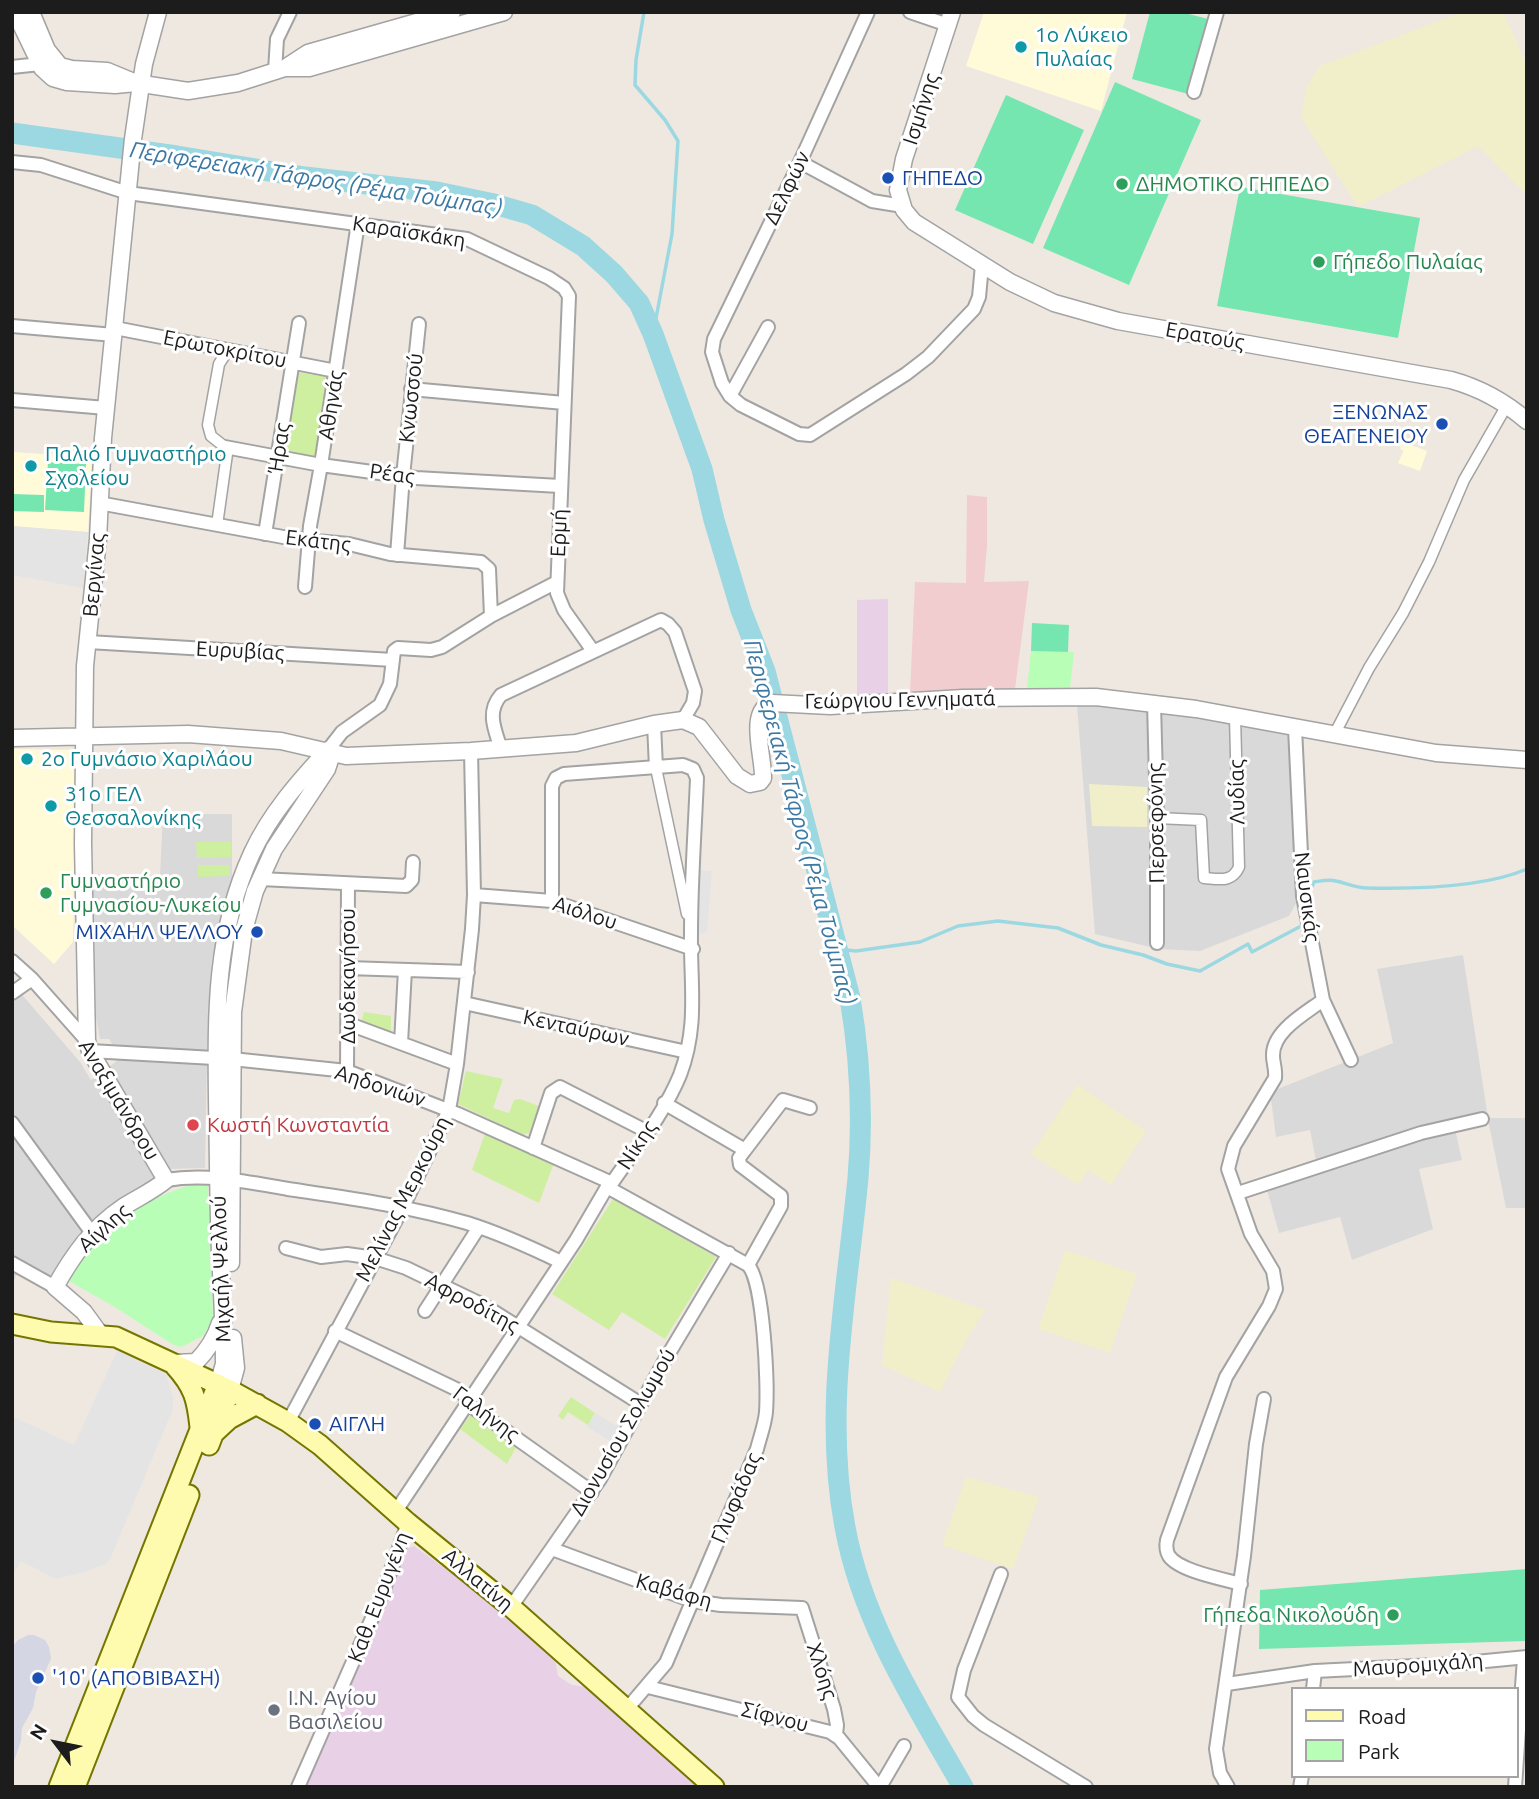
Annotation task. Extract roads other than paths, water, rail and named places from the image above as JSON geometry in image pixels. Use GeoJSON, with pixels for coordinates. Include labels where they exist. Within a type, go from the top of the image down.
{"type":"FeatureCollection","features":[{"type":"Feature","properties":{"kind":"main road","name":"Αλλατίνη"},"geometry":{"type":"LineString","coordinates":[[12,1324],[51,1332],[100,1334],[125,1341],[224,1387],[288,1422],[330,1453],[511,1607],[714,1787]]}},
{"type":"Feature","properties":{"kind":"main road"},"geometry":{"type":"LineString","coordinates":[[172,1363],[191,1384],[207,1433],[256,1403]]}},
{"type":"Feature","properties":{"kind":"main road","name":"Μιχαήλ Ψελλού"},"geometry":{"type":"LineString","coordinates":[[75,1787],[224,1387]]}},
{"type":"Feature","properties":{"kind":"main road","name":"Μιχαήλ Ψελλού"},"geometry":{"type":"LineString","coordinates":[[59,1787],[207,1433]]}},
{"type":"Feature","properties":{"kind":"street"},"geometry":{"type":"LineString","coordinates":[[15,12],[40,64],[49,75],[64,82],[115,85],[138,83],[181,90],[200,90],[238,83],[280,69],[307,53],[452,12]]}},
{"type":"Feature","properties":{"kind":"street"},"geometry":{"type":"LineString","coordinates":[[31,12],[47,50],[58,64],[72,69],[118,74],[138,83]]}},
{"type":"Feature","properties":{"kind":"street","name":"Βεργίνας"},"geometry":{"type":"LineString","coordinates":[[89,1046],[83,842],[84,682],[97,553],[106,408],[138,83],[158,12]]}},
{"type":"Feature","properties":{"kind":"street"},"geometry":{"type":"LineString","coordinates":[[280,69],[276,43],[290,12]]}},
{"type":"Feature","properties":{"kind":"street"},"geometry":{"type":"LineString","coordinates":[[280,69],[309,68],[504,12]]}},
{"type":"Feature","properties":{"kind":"street","name":"Δελφών"},"geometry":{"type":"LineString","coordinates":[[730,396],[722,383],[711,348],[714,339],[800,162],[868,12]]}},
{"type":"Feature","properties":{"kind":"street"},"geometry":{"type":"LineString","coordinates":[[910,12],[950,18]]}},
{"type":"Feature","properties":{"kind":"street"},"geometry":{"type":"LineString","coordinates":[[1195,92],[1217,12]]}},
{"type":"Feature","properties":{"kind":"street","name":"Ισμήνης"},"geometry":{"type":"LineString","coordinates":[[903,206],[898,190],[900,174],[950,18]]}},
{"type":"Feature","properties":{"kind":"street"},"geometry":{"type":"LineString","coordinates":[[12,67],[40,64]]}},
{"type":"Feature","properties":{"kind":"street","name":"Καραϊσκάκη"},"geometry":{"type":"LineString","coordinates":[[12,162],[41,165],[128,193],[472,240],[549,278],[564,288],[569,296],[564,403]]}},
{"type":"Feature","properties":{"kind":"street"},"geometry":{"type":"LineString","coordinates":[[800,162],[872,201],[903,206]]}},
{"type":"Feature","properties":{"kind":"street","name":"Ερατούς"},"geometry":{"type":"LineString","coordinates":[[903,206],[910,218],[922,229],[1047,300],[1097,317],[1451,380],[1479,389],[1507,405],[1527,421]]}},
{"type":"Feature","properties":{"kind":"street","name":"Αθηνάς"},"geometry":{"type":"LineString","coordinates":[[305,587],[309,541],[358,223]]}},
{"type":"Feature","properties":{"kind":"street"},"geometry":{"type":"LineString","coordinates":[[768,327],[730,396],[741,405],[807,436],[928,357],[976,304],[982,265]]}},
{"type":"Feature","properties":{"kind":"street","name":"Ήρας"},"geometry":{"type":"LineString","coordinates":[[265,534],[299,323]]}},
{"type":"Feature","properties":{"kind":"street","name":"Κνωσσού"},"geometry":{"type":"LineString","coordinates":[[397,555],[419,324]]}},
{"type":"Feature","properties":{"kind":"street","name":"Ερωτοκρίτου"},"geometry":{"type":"LineString","coordinates":[[12,326],[114,331],[336,371]]}},
{"type":"Feature","properties":{"kind":"street"},"geometry":{"type":"LineString","coordinates":[[217,525],[227,459],[225,447],[211,436],[208,425],[219,365],[228,350]]}},
{"type":"Feature","properties":{"kind":"street"},"geometry":{"type":"LineString","coordinates":[[411,389],[564,403]]}},
{"type":"Feature","properties":{"kind":"street"},"geometry":{"type":"LineString","coordinates":[[12,400],[106,408]]}},
{"type":"Feature","properties":{"kind":"street","name":"Ερμή"},"geometry":{"type":"LineString","coordinates":[[564,403],[557,593],[561,606],[593,651]]}},
{"type":"Feature","properties":{"kind":"street"},"geometry":{"type":"LineString","coordinates":[[1334,735],[1429,562],[1464,480],[1507,405]]}},
{"type":"Feature","properties":{"kind":"street","name":"Ρέας"},"geometry":{"type":"LineString","coordinates":[[225,447],[321,465],[403,476],[560,486]]}},
{"type":"Feature","properties":{"kind":"street","name":"Εκάτης"},"geometry":{"type":"LineString","coordinates":[[99,503],[265,534],[349,544],[397,555],[484,563],[489,569],[491,615]]}},
{"type":"Feature","properties":{"kind":"street"},"geometry":{"type":"LineString","coordinates":[[393,660],[398,648],[439,648],[491,615],[557,582]]}},
{"type":"Feature","properties":{"kind":"street"},"geometry":{"type":"LineString","coordinates":[[12,738],[188,734],[281,741],[346,756],[471,751],[501,749],[576,743],[654,724],[683,720],[693,703],[695,691],[675,632],[665,621],[657,621],[509,690],[498,698],[492,717],[501,749]]}},
{"type":"Feature","properties":{"kind":"street","name":"Ευρυβίας"},"geometry":{"type":"LineString","coordinates":[[88,642],[393,660]]}},
{"type":"Feature","properties":{"kind":"street","name":"Μιχαήλ Ψελλού"},"geometry":{"type":"LineString","coordinates":[[224,1387],[224,1058],[217,1002],[222,948],[252,853],[273,816],[342,732],[380,705],[390,684],[393,660]]}},
{"type":"Feature","properties":{"kind":"street","name":"Γεώργιου Γεννηματά"},"geometry":{"type":"LineString","coordinates":[[683,720],[699,727],[737,776],[750,784],[760,782],[763,778],[758,721],[761,710],[772,703],[790,702],[830,706],[963,698],[1076,696],[1154,703],[1436,753],[1527,760]]}},
{"type":"Feature","properties":{"kind":"street","name":"Περσεφόνης"},"geometry":{"type":"LineString","coordinates":[[1154,703],[1157,943]]}},
{"type":"Feature","properties":{"kind":"street","name":"Λυδίας"},"geometry":{"type":"LineString","coordinates":[[1157,818],[1201,820],[1204,878],[1228,879],[1235,875],[1239,867],[1235,717]]}},
{"type":"Feature","properties":{"kind":"street","name":"Νίκης"},"geometry":{"type":"LineString","coordinates":[[402,1517],[468,1404],[664,1103],[679,1076],[687,1052],[694,1006],[693,949],[685,898],[656,768],[654,724]]}},
{"type":"Feature","properties":{"kind":"street","name":"Ναυσικάς"},"geometry":{"type":"LineString","coordinates":[[1295,728],[1303,896],[1323,1000],[1351,1060]]}},
{"type":"Feature","properties":{"kind":"street","name":"Μιχαήλ Ψελλού"},"geometry":{"type":"LineString","coordinates":[[224,1058],[248,914],[260,879],[278,842],[327,769],[331,757],[328,750]]}},
{"type":"Feature","properties":{"kind":"street","name":"Μελίνας Μερκούρη"},"geometry":{"type":"LineString","coordinates":[[288,1422],[403,1207],[449,1110],[468,972],[474,895],[471,751]]}},
{"type":"Feature","properties":{"kind":"street"},"geometry":{"type":"LineString","coordinates":[[552,901],[552,786],[556,778],[564,774],[687,766],[693,769],[696,775],[691,935]]}},
{"type":"Feature","properties":{"kind":"street"},"geometry":{"type":"LineString","coordinates":[[348,884],[406,886],[410,884],[413,862]]}},
{"type":"Feature","properties":{"kind":"street","name":"Δωδεκανήσου"},"geometry":{"type":"LineString","coordinates":[[260,879],[348,884],[347,1071]]}},
{"type":"Feature","properties":{"kind":"street","name":"Αιόλου"},"geometry":{"type":"LineString","coordinates":[[474,895],[552,901],[693,949]]}},
{"type":"Feature","properties":{"kind":"street","name":"Αναξιμάνδρου"},"geometry":{"type":"LineString","coordinates":[[12,961],[32,979],[89,1046],[166,1180]]}},
{"type":"Feature","properties":{"kind":"street"},"geometry":{"type":"LineString","coordinates":[[348,968],[468,972]]}},
{"type":"Feature","properties":{"kind":"street"},"geometry":{"type":"LineString","coordinates":[[401,1043],[405,970]]}},
{"type":"Feature","properties":{"kind":"street"},"geometry":{"type":"LineString","coordinates":[[12,993],[32,979]]}},
{"type":"Feature","properties":{"kind":"street"},"geometry":{"type":"LineString","coordinates":[[1241,1584],[1180,1564],[1167,1554],[1166,1546],[1181,1495],[1226,1377],[1269,1306],[1276,1289],[1273,1271],[1251,1234],[1228,1169],[1230,1159],[1234,1146],[1275,1077],[1276,1067],[1272,1058],[1274,1046],[1282,1033],[1323,1000]]}},
{"type":"Feature","properties":{"kind":"street","name":"Κενταύρων"},"geometry":{"type":"LineString","coordinates":[[464,1003],[687,1052]]}},
{"type":"Feature","properties":{"kind":"street"},"geometry":{"type":"LineString","coordinates":[[349,1024],[457,1064]]}},
{"type":"Feature","properties":{"kind":"street","name":"Αηδονιών"},"geometry":{"type":"LineString","coordinates":[[89,1046],[347,1071],[449,1110],[610,1185],[748,1265]]}},
{"type":"Feature","properties":{"kind":"street"},"geometry":{"type":"LineString","coordinates":[[533,1148],[551,1093],[560,1087],[646,1131]]}},
{"type":"Feature","properties":{"kind":"street"},"geometry":{"type":"LineString","coordinates":[[748,1265],[781,1206],[782,1199],[740,1165],[739,1158],[783,1100],[810,1108]]}},
{"type":"Feature","properties":{"kind":"street"},"geometry":{"type":"LineString","coordinates":[[664,1103],[745,1150]]}},
{"type":"Feature","properties":{"kind":"street"},"geometry":{"type":"LineString","coordinates":[[1238,1193],[1421,1133],[1482,1118]]}},
{"type":"Feature","properties":{"kind":"street"},"geometry":{"type":"LineString","coordinates":[[12,1123],[92,1233]]}},
{"type":"Feature","properties":{"kind":"street"},"geometry":{"type":"LineString","coordinates":[[166,1180],[184,1177],[225,1179],[403,1207],[479,1227],[518,1241],[561,1262]]}},
{"type":"Feature","properties":{"kind":"street","name":"Μιχαήλ Ψελλού"},"geometry":{"type":"LineString","coordinates":[[224,1387],[236,1368],[225,1179]]}},
{"type":"Feature","properties":{"kind":"street","name":"Αίγλης"},"geometry":{"type":"LineString","coordinates":[[55,1287],[71,1259],[92,1233],[123,1207],[166,1180]]}},
{"type":"Feature","properties":{"kind":"street"},"geometry":{"type":"LineString","coordinates":[[425,1311],[479,1227]]}},
{"type":"Feature","properties":{"kind":"street","name":"Αφροδίτης"},"geometry":{"type":"LineString","coordinates":[[286,1248],[321,1257],[347,1254],[390,1261],[485,1306],[641,1405]]}},
{"type":"Feature","properties":{"kind":"street","name":"Διονυσίου Σολωμού"},"geometry":{"type":"LineString","coordinates":[[511,1607],[592,1492],[729,1253]]}},
{"type":"Feature","properties":{"kind":"street"},"geometry":{"type":"LineString","coordinates":[[12,1263],[55,1287],[84,1312],[100,1334]]}},
{"type":"Feature","properties":{"kind":"street","name":"Γλυφάδας"},"geometry":{"type":"LineString","coordinates":[[626,1710],[666,1663],[754,1458],[766,1413],[766,1381],[760,1300],[755,1275],[748,1265]]}},
{"type":"Feature","properties":{"kind":"street"},"geometry":{"type":"LineString","coordinates":[[172,1363],[196,1362],[216,1335],[224,1310]]}},
{"type":"Feature","properties":{"kind":"street","name":"Γαλήνης"},"geometry":{"type":"LineString","coordinates":[[335,1331],[458,1390],[465,1396],[468,1404],[592,1492]]}},
{"type":"Feature","properties":{"kind":"street"},"geometry":{"type":"LineString","coordinates":[[234,1352],[244,1385],[256,1403]]}},
{"type":"Feature","properties":{"kind":"street"},"geometry":{"type":"LineString","coordinates":[[1228,1787],[1220,1773],[1216,1749],[1241,1584],[1255,1444],[1264,1399]]}},
{"type":"Feature","properties":{"kind":"street","name":"Καθ. Ευρυγένη"},"geometry":{"type":"LineString","coordinates":[[298,1787],[380,1600],[402,1517]]}},
{"type":"Feature","properties":{"kind":"street","name":"Καβάφη"},"geometry":{"type":"LineString","coordinates":[[552,1549],[693,1601],[721,1605],[802,1608]]}},
{"type":"Feature","properties":{"kind":"street"},"geometry":{"type":"LineString","coordinates":[[1001,1574],[964,1670],[958,1698],[984,1726],[1086,1787]]}},
{"type":"Feature","properties":{"kind":"street","name":"Χλόης"},"geometry":{"type":"LineString","coordinates":[[802,1608],[834,1709],[836,1735]]}},
{"type":"Feature","properties":{"kind":"street"},"geometry":{"type":"LineString","coordinates":[[1518,1758],[1525,1658]]}},
{"type":"Feature","properties":{"kind":"street","name":"Μαυρομιχάλη"},"geometry":{"type":"LineString","coordinates":[[1227,1684],[1315,1671],[1430,1666],[1525,1658]]}},
{"type":"Feature","properties":{"kind":"street"},"geometry":{"type":"LineString","coordinates":[[1313,1687],[1315,1671]]}},
{"type":"Feature","properties":{"kind":"street","name":"Σίφνου"},"geometry":{"type":"LineString","coordinates":[[648,1687],[799,1722],[836,1735],[880,1787]]}},
{"type":"Feature","properties":{"kind":"street"},"geometry":{"type":"LineString","coordinates":[[880,1787],[904,1746]]}},
{"type":"Feature","properties":{"kind":"waterway"},"geometry":{"type":"LineString","coordinates":[[644,12],[635,85],[665,120],[678,141],[672,234],[653,334]]}},
{"type":"Feature","properties":{"kind":"waterway","name":"Περιφερειακή Τάφρος (Ρέμα Τούμπας)"},"geometry":{"type":"LineString","coordinates":[[12,133],[305,177],[437,192],[494,204],[532,215],[583,246],[614,274],[639,303],[702,469],[741,610],[765,671],[850,998],[858,1065],[860,1133],[837,1396],[836,1440],[845,1527],[853,1562],[877,1629],[909,1693],[963,1787]]}},
{"type":"Feature","properties":{"kind":"waterway"},"geometry":{"type":"LineString","coordinates":[[1309,893],[1314,882],[1325,880],[1363,888],[1427,887],[1470,884],[1527,869]]}},
{"type":"Feature","properties":{"kind":"waterway"},"geometry":{"type":"LineString","coordinates":[[837,949],[856,951],[920,942],[958,926],[998,921],[1058,928],[1101,945],[1200,971],[1248,944],[1252,952],[1305,924]]}},
{"type":"Feature","properties":{"kind":"place","name":"1ο Λύκειο Πυλαίας"},"geometry":{"type":"Point","coordinates":[1021,47]}},
{"type":"Feature","properties":{"kind":"place","name":"ΓΗΠΕΔΟ"},"geometry":{"type":"Point","coordinates":[888,178]}},
{"type":"Feature","properties":{"kind":"place","name":"ΔΗΜΟΤΙΚΟ ΓΗΠΕΔΟ"},"geometry":{"type":"Point","coordinates":[1122,184]}},
{"type":"Feature","properties":{"kind":"place","name":"Γήπεδο Πυλαίας"},"geometry":{"type":"Point","coordinates":[1319,262]}},
{"type":"Feature","properties":{"kind":"place","name":"ΞΕΝΩΝΑΣ ΘΕΑΓΕΝΕΙΟΥ"},"geometry":{"type":"Point","coordinates":[1442,424]}},
{"type":"Feature","properties":{"kind":"place","name":"Παλιό Γυμναστήριο Σχολείου"},"geometry":{"type":"Point","coordinates":[31,466]}},
{"type":"Feature","properties":{"kind":"place","name":"2ο Γυμνάσιο Χαριλάου"},"geometry":{"type":"Point","coordinates":[27,759]}},
{"type":"Feature","properties":{"kind":"place","name":"31ο ΓΕΛ Θεσσαλονίκης"},"geometry":{"type":"Point","coordinates":[51,806]}},
{"type":"Feature","properties":{"kind":"place","name":"Γυμναστήριο Γυμνασίου-Λυκείου"},"geometry":{"type":"Point","coordinates":[46,893]}},
{"type":"Feature","properties":{"kind":"place","name":"ΜΙΧΑΗΛ ΨΕΛΛΟΥ"},"geometry":{"type":"Point","coordinates":[257,932]}},
{"type":"Feature","properties":{"kind":"place","name":"Κωστή Κωνσταντία"},"geometry":{"type":"Point","coordinates":[193,1125]}},
{"type":"Feature","properties":{"kind":"place","name":"ΑΙΓΛΗ"},"geometry":{"type":"Point","coordinates":[315,1424]}},
{"type":"Feature","properties":{"kind":"place","name":"Γήπεδα Νικολούδη"},"geometry":{"type":"Point","coordinates":[1393,1615]}},
{"type":"Feature","properties":{"kind":"place","name":"'10' (ΑΠΟΒΙΒΑΣΗ)"},"geometry":{"type":"Point","coordinates":[38,1678]}},
{"type":"Feature","properties":{"kind":"place","name":"Ι.Ν. Αγίου Βασιλείου"},"geometry":{"type":"Point","coordinates":[274,1710]}}]}
